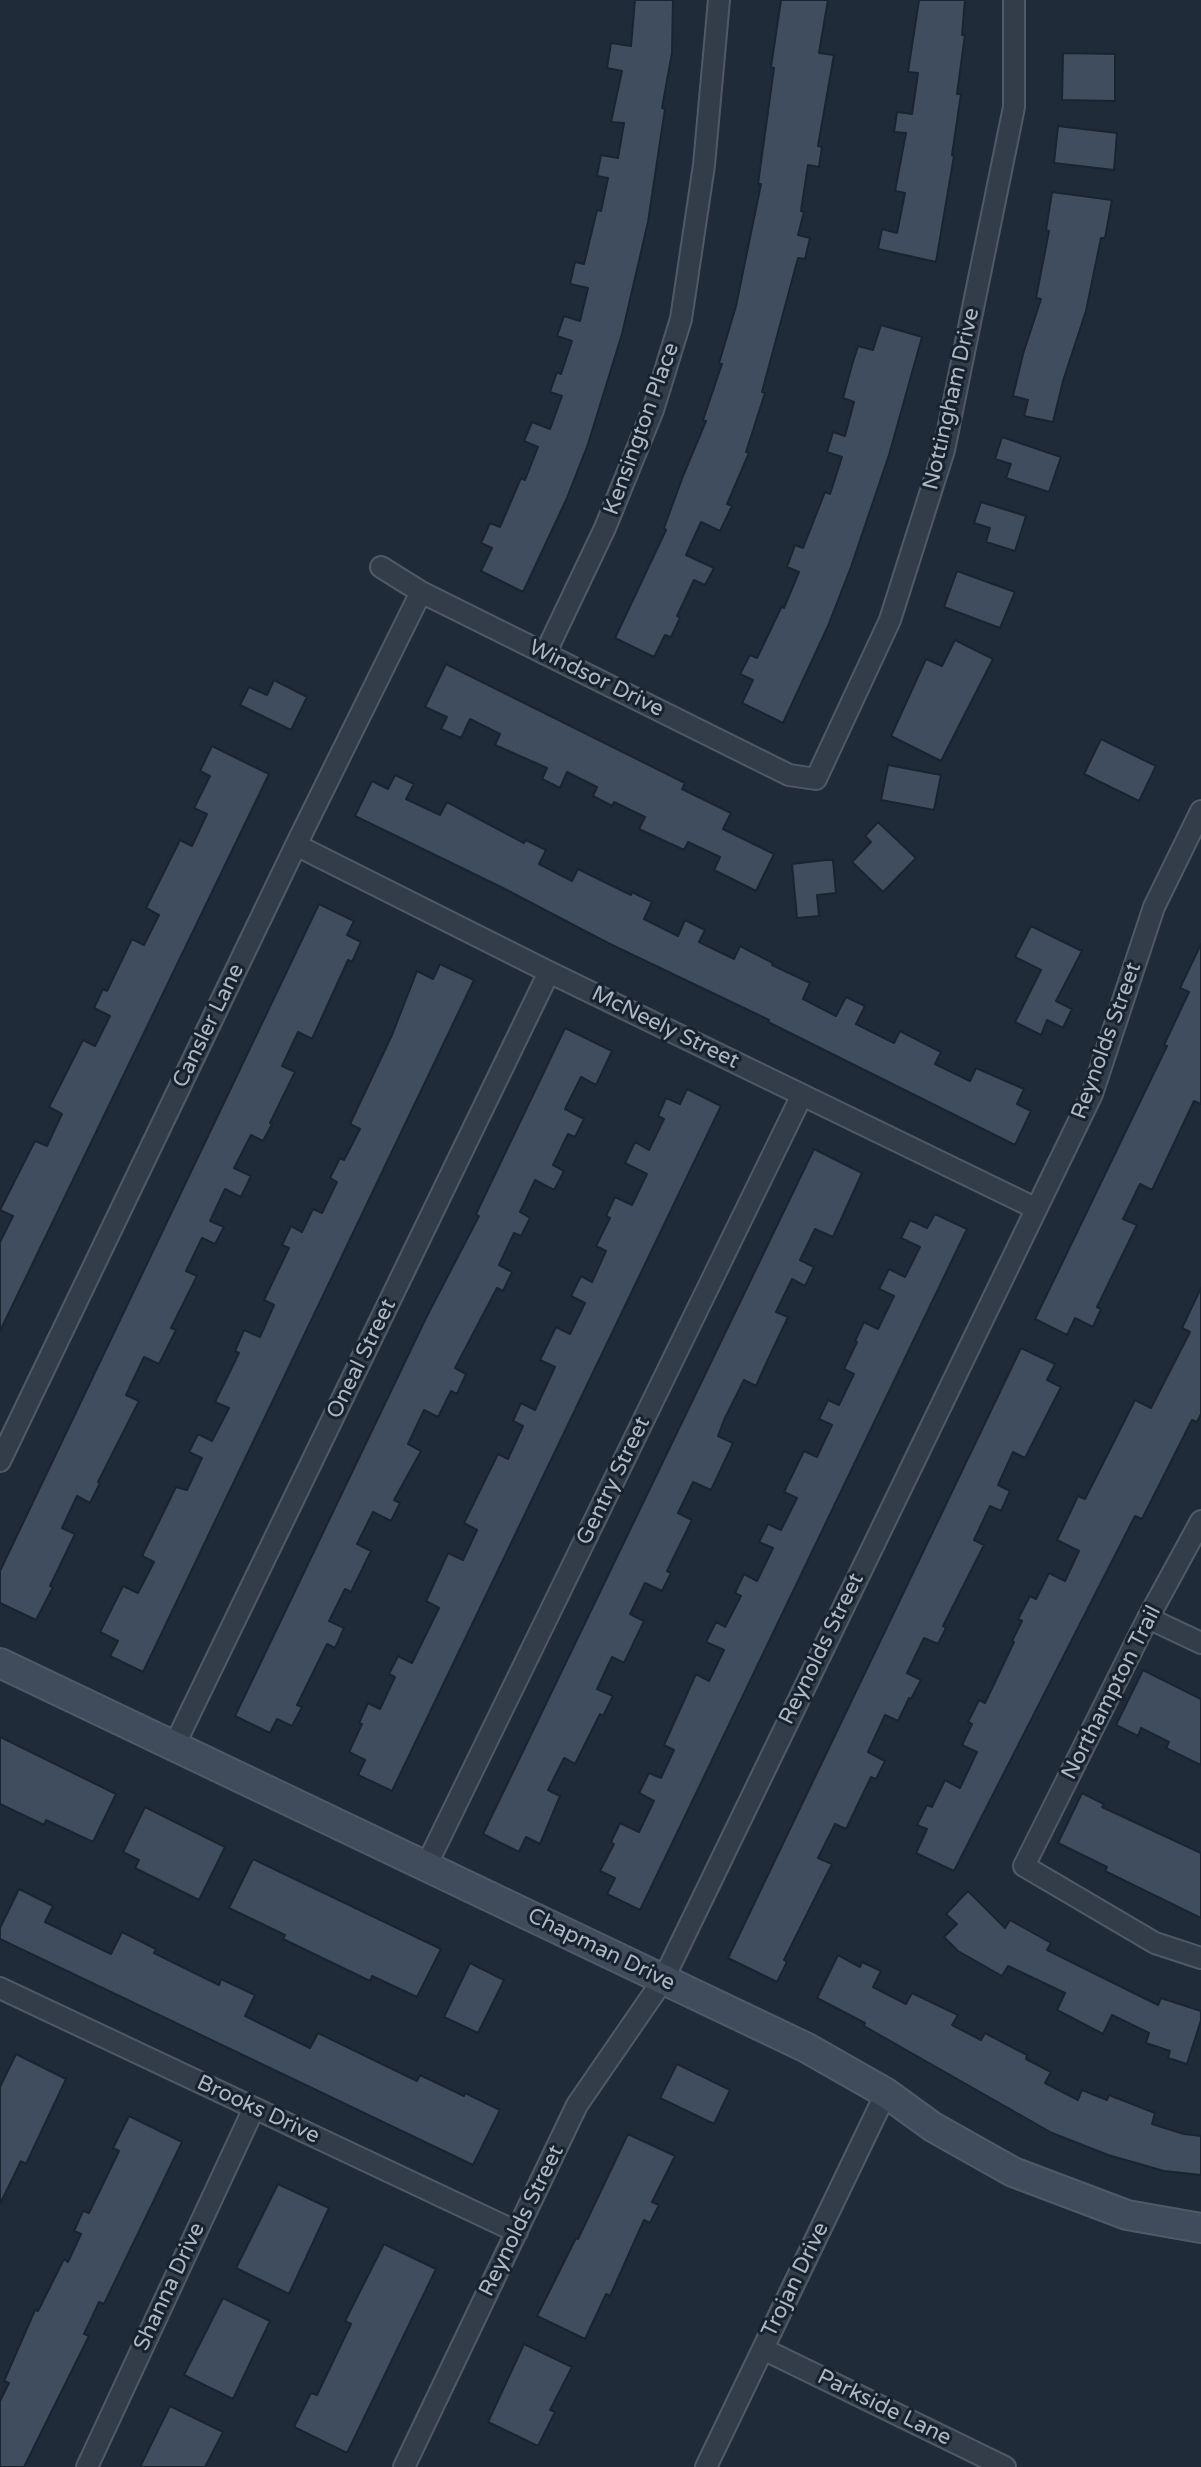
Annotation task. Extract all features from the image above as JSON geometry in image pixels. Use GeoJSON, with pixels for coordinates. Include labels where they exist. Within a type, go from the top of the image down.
{"type":"FeatureCollection","features":[{"type":"Feature","properties":{"kind":"street","name":"Kensington Place"},"geometry":{"type":"LineString","coordinates":[[545,654],[605,528],[653,410],[681,319],[704,165],[719,0]]}},
{"type":"Feature","properties":{"kind":"street","name":"Nottingham Drive"},"geometry":{"type":"LineString","coordinates":[[816,779],[890,620],[944,450],[1014,107],[1014,0]]}},
{"type":"Feature","properties":{"kind":"street","name":"Windsor Drive"},"geometry":{"type":"LineString","coordinates":[[381,567],[421,592],[789,775],[816,779]]}},
{"type":"Feature","properties":{"kind":"street","name":"Cansler Lane"},"geometry":{"type":"LineString","coordinates":[[0,1461],[421,592]]}},
{"type":"Feature","properties":{"kind":"street","name":"Reynolds Street"},"geometry":{"type":"LineString","coordinates":[[404,2467],[577,2105],[663,1980],[1092,1094],[1154,907],[1201,811]]}},
{"type":"Feature","properties":{"kind":"street","name":"McNeely Street"},"geometry":{"type":"LineString","coordinates":[[296,845],[549,972],[1035,1208]]}},
{"type":"Feature","properties":{"kind":"street","name":"Oneal Street"},"geometry":{"type":"LineString","coordinates":[[174,1746],[549,972]]}},
{"type":"Feature","properties":{"kind":"street","name":"Gentry Street"},"geometry":{"type":"LineString","coordinates":[[426,1866],[802,1095]]}},
{"type":"Feature","properties":{"kind":"street","name":"Northampton Trail"},"geometry":{"type":"LineString","coordinates":[[1201,1521],[1148,1618],[1024,1866],[1155,1943],[1201,1958]]}},
{"type":"Feature","properties":{"kind":"street"},"geometry":{"type":"LineString","coordinates":[[1148,1618],[1201,1643]]}},
{"type":"Feature","properties":{"kind":"street","name":"Chapman Drive"},"geometry":{"type":"LineString","coordinates":[[0,1663],[807,2048],[886,2093],[933,2127],[1013,2172],[1127,2215],[1201,2228]]}},
{"type":"Feature","properties":{"kind":"street","name":"Brooks Drive"},"geometry":{"type":"LineString","coordinates":[[0,1988],[517,2232]]}},
{"type":"Feature","properties":{"kind":"street","name":"Trojan Drive"},"geometry":{"type":"LineString","coordinates":[[706,2467],[886,2093]]}},
{"type":"Feature","properties":{"kind":"street","name":"Shanna Drive"},"geometry":{"type":"LineString","coordinates":[[87,2467],[254,2108]]}},
{"type":"Feature","properties":{"kind":"street","name":"Parkside Lane"},"geometry":{"type":"LineString","coordinates":[[763,2349],[1005,2467]]}},
{"type":"Feature","properties":{"kind":"building"},"geometry":{"type":"Polygon","coordinates":[[[635,0],[673,0],[672,53],[648,222],[622,334],[588,444],[567,498],[523,592],[481,571],[492,548],[481,543],[490,523],[500,527],[521,478],[525,480],[538,447],[524,441],[532,422],[550,429],[562,396],[550,392],[557,372],[561,374],[572,341],[557,336],[564,316],[580,321],[588,288],[570,284],[575,262],[584,264],[597,210],[601,211],[608,178],[597,176],[601,155],[618,158],[624,123],[611,122],[622,71],[607,68],[611,43],[631,46],[635,0]]]}},
{"type":"Feature","properties":{"kind":"building"},"geometry":{"type":"Polygon","coordinates":[[[781,0],[828,0],[819,53],[834,55],[818,146],[822,147],[819,167],[808,165],[801,211],[804,212],[798,235],[810,238],[805,259],[798,258],[762,392],[765,393],[746,452],[749,453],[727,504],[732,506],[720,531],[701,522],[686,555],[714,568],[705,585],[694,580],[671,637],[665,635],[654,657],[615,638],[666,530],[664,528],[683,476],[706,421],[703,420],[722,364],[719,363],[736,306],[761,184],[758,184],[781,0]]]}},
{"type":"Feature","properties":{"kind":"building"},"geometry":{"type":"Polygon","coordinates":[[[919,0],[965,0],[962,35],[965,35],[957,94],[961,94],[936,262],[878,249],[882,229],[897,233],[905,193],[895,191],[906,133],[894,132],[897,112],[912,114],[918,73],[908,72],[919,0]]]}},
{"type":"Feature","properties":{"kind":"building"},"geometry":{"type":"Polygon","coordinates":[[[1063,53],[1115,54],[1115,101],[1062,100],[1063,53]]]}},
{"type":"Feature","properties":{"kind":"building"},"geometry":{"type":"Polygon","coordinates":[[[1058,126],[1117,133],[1114,170],[1054,163],[1058,126]]]}},
{"type":"Feature","properties":{"kind":"building"},"geometry":{"type":"Polygon","coordinates":[[[1052,192],[1112,200],[1086,311],[1053,422],[1024,416],[1028,400],[1013,396],[1041,299],[1036,298],[1049,231],[1046,230],[1052,192]]]}},
{"type":"Feature","properties":{"kind":"building"},"geometry":{"type":"Polygon","coordinates":[[[881,325],[922,337],[889,455],[851,567],[828,626],[783,723],[742,703],[753,680],[740,674],[750,655],[757,658],[799,572],[787,567],[795,545],[803,548],[825,492],[830,494],[842,457],[827,452],[833,432],[845,436],[854,402],[843,398],[858,346],[873,350],[881,325]]]}},
{"type":"Feature","properties":{"kind":"building"},"geometry":{"type":"Polygon","coordinates":[[[1002,437],[1061,457],[1049,492],[1006,478],[1011,464],[995,459],[1002,437]]]}},
{"type":"Feature","properties":{"kind":"building"},"geometry":{"type":"Polygon","coordinates":[[[981,502],[1026,516],[1015,551],[986,542],[990,528],[974,523],[981,502]]]}},
{"type":"Feature","properties":{"kind":"building"},"geometry":{"type":"Polygon","coordinates":[[[957,571],[1015,592],[1000,628],[944,607],[957,571]]]}},
{"type":"Feature","properties":{"kind":"building"},"geometry":{"type":"Polygon","coordinates":[[[955,640],[993,659],[941,761],[891,736],[926,659],[942,666],[955,640]]]}},
{"type":"Feature","properties":{"kind":"building"},"geometry":{"type":"Polygon","coordinates":[[[446,664],[685,783],[682,789],[731,813],[723,829],[774,854],[756,891],[714,870],[720,857],[688,842],[684,850],[639,829],[645,817],[593,796],[597,787],[567,772],[560,788],[542,779],[547,768],[495,745],[500,734],[470,719],[461,738],[441,729],[447,717],[425,707],[446,664]]]}},
{"type":"Feature","properties":{"kind":"building"},"geometry":{"type":"Polygon","coordinates":[[[274,680],[307,697],[291,730],[240,705],[249,687],[267,695],[274,680]]]}},
{"type":"Feature","properties":{"kind":"building"},"geometry":{"type":"Polygon","coordinates":[[[1101,739],[1156,766],[1139,801],[1084,774],[1101,739]]]}},
{"type":"Feature","properties":{"kind":"building"},"geometry":{"type":"Polygon","coordinates":[[[212,746],[269,774],[0,1331],[0,1242],[13,1216],[0,1210],[35,1141],[47,1146],[62,1114],[49,1107],[83,1040],[95,1046],[110,1016],[94,1008],[103,989],[107,991],[132,939],[144,945],[159,915],[146,908],[180,840],[192,846],[207,814],[194,808],[210,776],[200,771],[212,746]]]}},
{"type":"Feature","properties":{"kind":"building"},"geometry":{"type":"Polygon","coordinates":[[[888,765],[941,775],[934,810],[881,800],[888,765]]]}},
{"type":"Feature","properties":{"kind":"building"},"geometry":{"type":"Polygon","coordinates":[[[395,775],[414,784],[406,799],[440,815],[447,802],[524,843],[526,840],[546,850],[539,864],[572,881],[578,869],[652,902],[644,919],[678,936],[685,920],[705,930],[699,942],[734,959],[740,946],[810,983],[803,999],[836,1016],[846,997],[865,1006],[856,1024],[894,1043],[900,1031],[941,1052],[935,1064],[970,1081],[976,1068],[1024,1089],[1017,1104],[1031,1111],[1015,1145],[355,816],[372,781],[388,789],[395,775]]]}},
{"type":"Feature","properties":{"kind":"building"},"geometry":{"type":"Polygon","coordinates":[[[878,822],[916,858],[883,892],[852,862],[871,842],[865,836],[878,822]]]}},
{"type":"Feature","properties":{"kind":"building"},"geometry":{"type":"Polygon","coordinates":[[[833,860],[836,893],[817,895],[819,916],[797,918],[792,864],[833,860]]]}},
{"type":"Feature","properties":{"kind":"building"},"geometry":{"type":"Polygon","coordinates":[[[319,904],[354,921],[347,935],[361,942],[352,962],[348,960],[312,1039],[298,1032],[282,1066],[295,1072],[272,1124],[263,1141],[251,1135],[234,1168],[251,1176],[241,1197],[225,1189],[210,1221],[224,1227],[215,1244],[202,1238],[186,1271],[197,1276],[171,1328],[176,1330],[159,1364],[144,1357],[126,1395],[139,1401],[90,1503],[77,1496],[62,1528],[75,1534],[36,1620],[0,1603],[0,1571],[319,904]]]}},
{"type":"Feature","properties":{"kind":"building"},"geometry":{"type":"Polygon","coordinates":[[[1031,926],[1082,951],[1056,1001],[1072,1009],[1063,1028],[1047,1020],[1041,1035],[1015,1022],[1041,970],[1015,957],[1031,926]]]}},
{"type":"Feature","properties":{"kind":"building"},"geometry":{"type":"Polygon","coordinates":[[[1201,944],[1201,1104],[1194,1101],[1152,1190],[1140,1184],[1123,1219],[1137,1225],[1097,1307],[1101,1309],[1093,1327],[1075,1318],[1067,1335],[1035,1319],[1167,1046],[1164,1045],[1189,992],[1180,988],[1201,944]]]}},
{"type":"Feature","properties":{"kind":"building"},"geometry":{"type":"Polygon","coordinates":[[[440,964],[474,980],[143,1672],[110,1656],[118,1641],[100,1632],[123,1586],[138,1593],[154,1562],[142,1556],[176,1487],[187,1490],[202,1458],[189,1452],[198,1434],[212,1441],[229,1408],[215,1402],[239,1353],[235,1351],[244,1330],[260,1337],[274,1305],[264,1300],[289,1248],[282,1245],[291,1226],[302,1232],[313,1209],[322,1213],[337,1182],[330,1178],[340,1158],[344,1160],[360,1129],[350,1124],[392,1035],[417,971],[433,979],[440,964]]]}},
{"type":"Feature","properties":{"kind":"building"},"geometry":{"type":"Polygon","coordinates":[[[565,1028],[612,1051],[596,1085],[581,1077],[565,1109],[584,1119],[575,1137],[568,1134],[553,1165],[564,1171],[554,1190],[535,1180],[520,1212],[530,1218],[521,1236],[514,1233],[499,1265],[512,1272],[503,1291],[497,1288],[455,1368],[466,1374],[457,1394],[451,1391],[438,1417],[424,1410],[408,1444],[421,1451],[394,1500],[400,1503],[391,1521],[373,1512],[357,1544],[371,1551],[351,1592],[345,1589],[329,1621],[344,1628],[335,1648],[327,1644],[297,1705],[302,1707],[292,1726],[277,1719],[270,1733],[235,1716],[427,1316],[479,1216],[476,1214],[565,1028]]]}},
{"type":"Feature","properties":{"kind":"building"},"geometry":{"type":"Polygon","coordinates":[[[687,1089],[721,1106],[392,1791],[358,1775],[365,1760],[349,1752],[362,1724],[359,1723],[368,1703],[380,1709],[395,1677],[389,1674],[398,1656],[412,1663],[439,1608],[426,1601],[448,1553],[463,1560],[477,1530],[464,1523],[498,1454],[508,1459],[523,1426],[513,1421],[521,1403],[535,1410],[555,1367],[540,1360],[556,1327],[570,1334],[585,1303],[571,1296],[581,1276],[592,1282],[606,1251],[596,1246],[610,1218],[606,1216],[615,1197],[632,1205],[647,1174],[625,1163],[635,1142],[649,1150],[664,1119],[658,1116],[666,1098],[680,1104],[687,1089]]]}},
{"type":"Feature","properties":{"kind":"building"},"geometry":{"type":"Polygon","coordinates":[[[814,1149],[862,1173],[833,1237],[815,1229],[800,1260],[814,1267],[805,1286],[792,1279],[776,1312],[788,1317],[756,1386],[744,1380],[724,1420],[718,1436],[733,1443],[711,1490],[693,1482],[678,1513],[692,1520],[667,1571],[671,1573],[662,1591],[645,1583],[630,1614],[644,1621],[624,1663],[612,1657],[597,1689],[613,1696],[603,1716],[600,1714],[575,1764],[564,1758],[548,1790],[560,1796],[540,1844],[526,1837],[519,1852],[483,1834],[814,1149]]]}},
{"type":"Feature","properties":{"kind":"building"},"geometry":{"type":"Polygon","coordinates":[[[935,1214],[967,1229],[640,1910],[607,1894],[615,1878],[600,1871],[614,1844],[611,1842],[620,1823],[639,1832],[654,1801],[639,1793],[649,1773],[661,1778],[674,1750],[664,1745],[696,1674],[709,1681],[724,1650],[706,1642],[716,1622],[725,1627],[741,1596],[735,1593],[744,1574],[757,1581],[773,1548],[759,1542],[768,1524],[781,1530],[797,1498],[784,1492],[804,1451],[817,1457],[832,1425],[819,1419],[828,1400],[839,1405],[854,1374],[844,1369],[864,1322],[878,1329],[894,1296],[879,1289],[889,1269],[905,1277],[920,1247],[901,1238],[910,1220],[927,1228],[935,1214]]]}},
{"type":"Feature","properties":{"kind":"building"},"geometry":{"type":"Polygon","coordinates":[[[1201,1288],[1201,1414],[1197,1422],[1192,1420],[1142,1519],[1135,1516],[954,1871],[916,1853],[927,1829],[917,1825],[927,1805],[932,1807],[945,1780],[960,1788],[977,1752],[962,1745],[972,1724],[968,1722],[979,1700],[985,1703],[1014,1642],[1022,1621],[1018,1619],[1030,1596],[1036,1599],[1049,1573],[1065,1581],[1079,1551],[1057,1540],[1078,1496],[1085,1499],[1135,1400],[1151,1408],[1190,1332],[1182,1328],[1201,1288]]]}},
{"type":"Feature","properties":{"kind":"building"},"geometry":{"type":"Polygon","coordinates":[[[1021,1348],[1055,1364],[1047,1380],[1061,1387],[1025,1458],[1013,1452],[998,1485],[1010,1491],[1001,1511],[990,1506],[974,1540],[984,1545],[943,1626],[946,1628],[938,1644],[924,1638],[907,1673],[921,1680],[911,1699],[898,1721],[885,1715],[868,1752],[885,1761],[876,1779],[871,1777],[846,1829],[835,1824],[818,1858],[832,1864],[784,1960],[787,1962],[777,1982],[728,1958],[1021,1348]]]}},
{"type":"Feature","properties":{"kind":"building"},"geometry":{"type":"Polygon","coordinates":[[[1143,1670],[1201,1699],[1201,1765],[1166,1748],[1169,1742],[1141,1728],[1138,1736],[1116,1725],[1143,1670]]]}},
{"type":"Feature","properties":{"kind":"building"},"geometry":{"type":"Polygon","coordinates":[[[0,1737],[116,1794],[93,1842],[46,1820],[44,1825],[0,1804],[0,1737]]]}},
{"type":"Feature","properties":{"kind":"building"},"geometry":{"type":"Polygon","coordinates":[[[1082,1793],[1104,1804],[1102,1807],[1201,1853],[1201,1918],[1105,1871],[1107,1867],[1058,1843],[1082,1793]]]}},
{"type":"Feature","properties":{"kind":"building"},"geometry":{"type":"Polygon","coordinates":[[[145,1807],[225,1847],[199,1900],[135,1868],[139,1860],[123,1852],[145,1807]]]}},
{"type":"Feature","properties":{"kind":"building"},"geometry":{"type":"Polygon","coordinates":[[[253,1859],[441,1949],[417,1997],[372,1976],[370,1981],[283,1939],[285,1935],[229,1908],[253,1859]]]}},
{"type":"Feature","properties":{"kind":"building"},"geometry":{"type":"Polygon","coordinates":[[[19,1889],[53,1906],[45,1922],[111,1954],[122,1932],[156,1949],[154,1953],[219,1985],[221,1979],[255,1995],[245,2016],[310,2048],[318,2033],[417,2081],[420,2075],[500,2110],[473,2165],[0,1939],[0,1928],[19,1889]]]}},
{"type":"Feature","properties":{"kind":"building"},"geometry":{"type":"Polygon","coordinates":[[[968,1891],[1005,1928],[1010,1920],[1051,1943],[1047,1950],[1158,2005],[1161,1998],[1201,2011],[1187,2064],[1168,2058],[1170,2051],[1146,2043],[1149,2033],[1112,2015],[1103,2034],[1057,2010],[1065,1993],[1008,1966],[1002,1976],[958,1951],[944,1937],[957,1924],[946,1914],[968,1891]]]}},
{"type":"Feature","properties":{"kind":"building"},"geometry":{"type":"Polygon","coordinates":[[[838,1955],[860,1967],[862,1962],[881,1971],[873,1987],[906,2004],[912,1993],[958,2015],[952,2025],[981,2040],[985,2033],[1027,2055],[1026,2059],[1051,2072],[1045,2083],[1078,2100],[1082,2090],[1107,2100],[1109,2095],[1155,2113],[1152,2124],[1201,2136],[1201,2175],[1164,2171],[1108,2155],[1052,2133],[817,1998],[838,1955]]]}},
{"type":"Feature","properties":{"kind":"building"},"geometry":{"type":"Polygon","coordinates":[[[470,1963],[504,1980],[478,2033],[444,2017],[470,1963]]]}},
{"type":"Feature","properties":{"kind":"building"},"geometry":{"type":"Polygon","coordinates":[[[16,2054],[66,2079],[26,2164],[21,2161],[0,2204],[0,2087],[16,2054]]]}},
{"type":"Feature","properties":{"kind":"building"},"geometry":{"type":"Polygon","coordinates":[[[677,2064],[730,2090],[714,2124],[660,2098],[677,2064]]]}},
{"type":"Feature","properties":{"kind":"building"},"geometry":{"type":"Polygon","coordinates":[[[129,2116],[182,2142],[104,2304],[99,2302],[84,2334],[89,2336],[24,2467],[0,2467],[0,2401],[9,2383],[4,2381],[35,2310],[38,2311],[64,2259],[68,2262],[81,2234],[74,2231],[83,2211],[89,2213],[119,2151],[113,2148],[129,2116]]]}},
{"type":"Feature","properties":{"kind":"building"},"geometry":{"type":"Polygon","coordinates":[[[628,2134],[675,2156],[652,2202],[659,2205],[650,2223],[644,2220],[610,2296],[606,2294],[585,2339],[537,2316],[628,2134]]]}},
{"type":"Feature","properties":{"kind":"building"},"geometry":{"type":"Polygon","coordinates":[[[278,2184],[329,2208],[289,2294],[236,2268],[278,2184]]]}},
{"type":"Feature","properties":{"kind":"building"},"geometry":{"type":"Polygon","coordinates":[[[384,2244],[436,2269],[347,2453],[294,2427],[311,2393],[317,2395],[351,2324],[345,2321],[384,2244]]]}},
{"type":"Feature","properties":{"kind":"building"},"geometry":{"type":"Polygon","coordinates":[[[223,2298],[270,2321],[233,2399],[184,2375],[223,2298]]]}},
{"type":"Feature","properties":{"kind":"building"},"geometry":{"type":"Polygon","coordinates":[[[524,2344],[572,2367],[550,2410],[555,2412],[538,2446],[488,2422],[524,2344]]]}},
{"type":"Feature","properties":{"kind":"building"},"geometry":{"type":"Polygon","coordinates":[[[170,2406],[223,2432],[205,2467],[140,2467],[170,2406]]]}}]}
